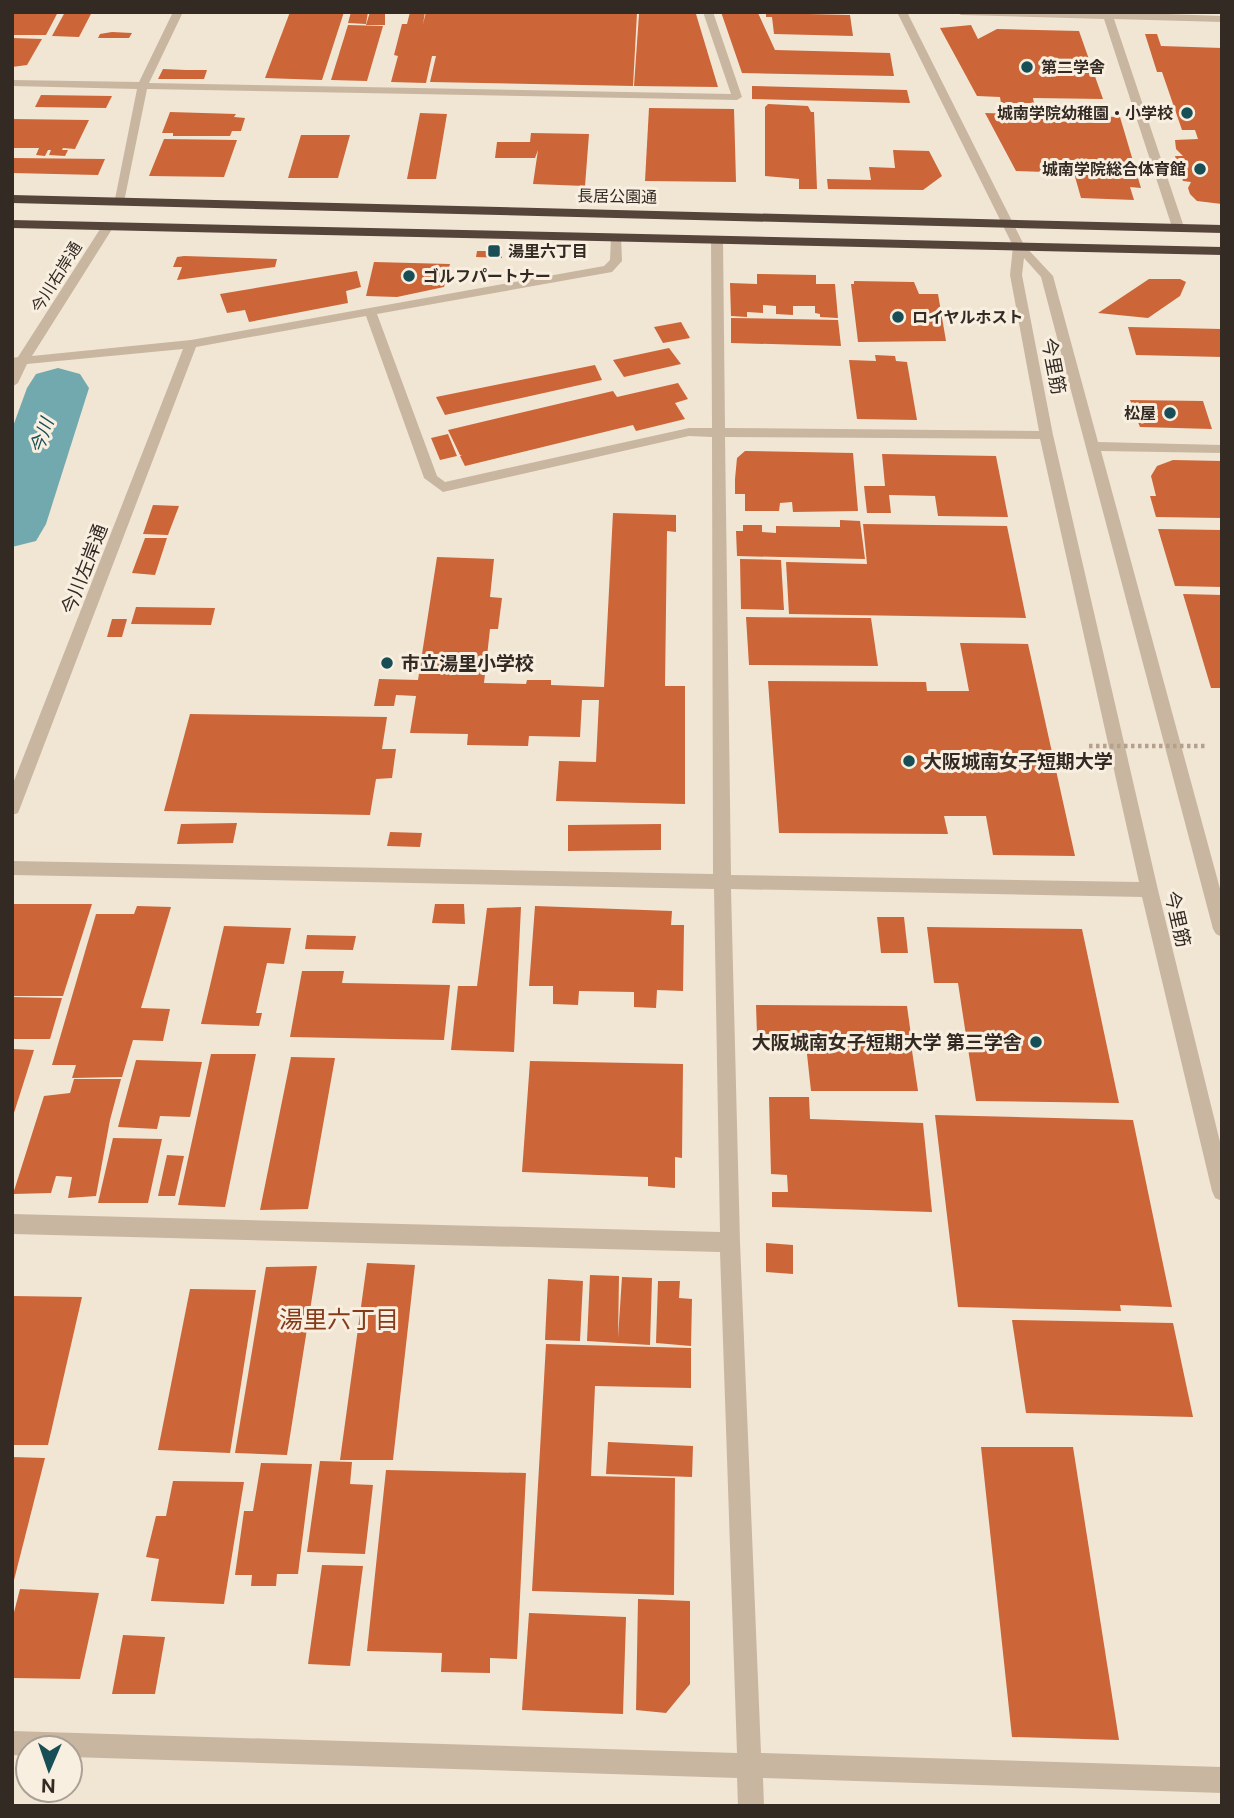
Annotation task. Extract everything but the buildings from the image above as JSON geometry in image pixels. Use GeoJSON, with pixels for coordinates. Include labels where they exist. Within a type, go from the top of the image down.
{"type":"FeatureCollection","features":[{"type":"Feature","properties":{"kind":"highway","name":"長居公園通"},"geometry":{"type":"LineString","coordinates":[[12,199],[1222,229]]}},
{"type":"Feature","properties":{"kind":"highway"},"geometry":{"type":"LineString","coordinates":[[12,224],[1222,251]]}},
{"type":"Feature","properties":{"kind":"street"},"geometry":{"type":"LineString","coordinates":[[118,202],[143,85],[178,12]]}},
{"type":"Feature","properties":{"kind":"street"},"geometry":{"type":"LineString","coordinates":[[12,83],[737,97],[708,12]]}},
{"type":"Feature","properties":{"kind":"street"},"geometry":{"type":"LineString","coordinates":[[902,12],[1020,246]]}},
{"type":"Feature","properties":{"kind":"street"},"geometry":{"type":"LineString","coordinates":[[961,12],[1222,19]]}},
{"type":"Feature","properties":{"kind":"street"},"geometry":{"type":"LineString","coordinates":[[1108,15],[1178,227]]}},
{"type":"Feature","properties":{"kind":"street","name":"今川右岸通"},"geometry":{"type":"LineString","coordinates":[[12,383],[17,362],[107,226]]}},
{"type":"Feature","properties":{"kind":"street"},"geometry":{"type":"LineString","coordinates":[[17,362],[191,344],[608,269],[616,261],[617,237]]}},
{"type":"Feature","properties":{"kind":"street"},"geometry":{"type":"LineString","coordinates":[[718,239],[722,880],[730,1242],[751,1806]]}},
{"type":"Feature","properties":{"kind":"street","name":"今里筋"},"geometry":{"type":"LineString","coordinates":[[1020,246],[1016,275],[1046,435],[1149,890],[1222,1191]]}},
{"type":"Feature","properties":{"kind":"street","name":"今里筋"},"geometry":{"type":"LineString","coordinates":[[1020,246],[1047,276],[1217,891],[1222,929]]}},
{"type":"Feature","properties":{"kind":"street"},"geometry":{"type":"LineString","coordinates":[[370,311],[430,478],[443,487],[689,432],[1046,435]]}},
{"type":"Feature","properties":{"kind":"street","name":"今川左岸通"},"geometry":{"type":"LineString","coordinates":[[12,808],[191,344]]}},
{"type":"Feature","properties":{"kind":"street"},"geometry":{"type":"LineString","coordinates":[[1092,446],[1222,449]]}},
{"type":"Feature","properties":{"kind":"street"},"geometry":{"type":"LineString","coordinates":[[12,868],[1149,890]]}},
{"type":"Feature","properties":{"kind":"street"},"geometry":{"type":"LineString","coordinates":[[12,1224],[730,1242]]}},
{"type":"Feature","properties":{"kind":"street"},"geometry":{"type":"LineString","coordinates":[[12,1743],[1222,1780]]}},
{"type":"Feature","properties":{"kind":"path"},"geometry":{"type":"LineString","coordinates":[[1089,746],[1205,746]]}},
{"type":"Feature","properties":{"kind":"waterway","name":"今川"},"geometry":{"type":"LineString","coordinates":[[12,524],[58,388]]}},
{"type":"Feature","properties":{"kind":"place","name":"第二学舎"},"geometry":{"type":"Point","coordinates":[1027,67]}},
{"type":"Feature","properties":{"kind":"place","name":"城南学院幼稚園・小学校"},"geometry":{"type":"Point","coordinates":[1187,113]}},
{"type":"Feature","properties":{"kind":"place","name":"城南学院総合体育館"},"geometry":{"type":"Point","coordinates":[1200,169]}},
{"type":"Feature","properties":{"kind":"place","name":"湯里六丁目"},"geometry":{"type":"Point","coordinates":[494,251]}},
{"type":"Feature","properties":{"kind":"place","name":"ゴルフパートナー"},"geometry":{"type":"Point","coordinates":[409,276]}},
{"type":"Feature","properties":{"kind":"place","name":"ロイヤルホスト"},"geometry":{"type":"Point","coordinates":[898,317]}},
{"type":"Feature","properties":{"kind":"place","name":"松屋"},"geometry":{"type":"Point","coordinates":[1170,413]}},
{"type":"Feature","properties":{"kind":"place","name":"市立湯里小学校"},"geometry":{"type":"Point","coordinates":[387,663]}},
{"type":"Feature","properties":{"kind":"place","name":"大阪城南女子短期大学"},"geometry":{"type":"Point","coordinates":[909,761]}},
{"type":"Feature","properties":{"kind":"place","name":"大阪城南女子短期大学 第三学舎"},"geometry":{"type":"Point","coordinates":[1036,1042]}},
{"type":"Feature","properties":{"kind":"district","name":"湯里六丁目"},"geometry":{"type":"Point","coordinates":[339,1320]}}]}
